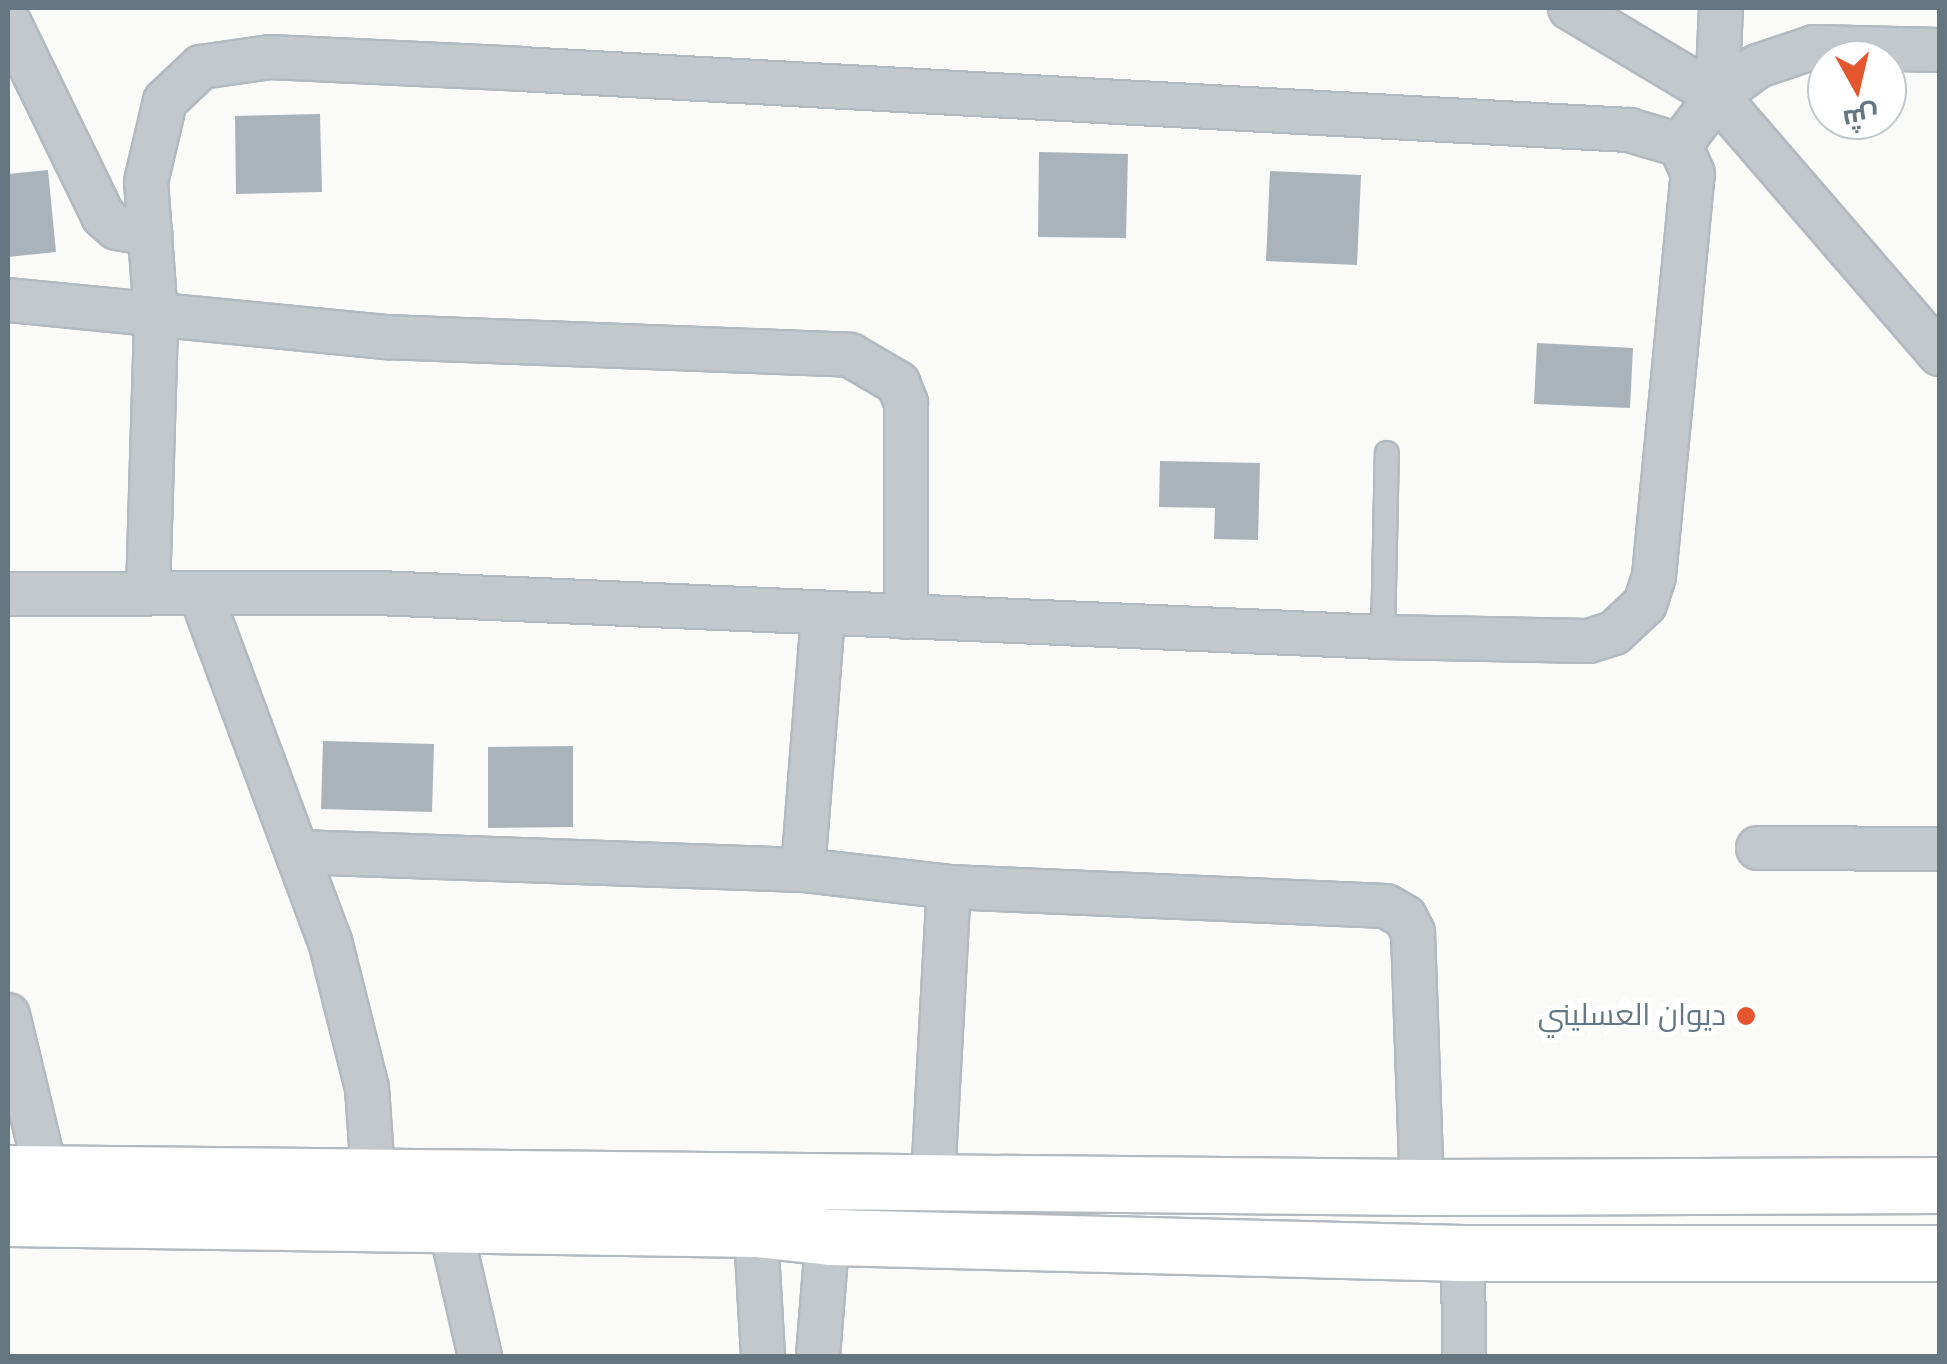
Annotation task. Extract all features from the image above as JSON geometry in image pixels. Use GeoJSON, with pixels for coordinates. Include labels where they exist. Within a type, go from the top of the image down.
{"type":"FeatureCollection","features":[{"type":"Feature","properties":{"kind":"street"},"geometry":{"type":"LineString","coordinates":[[1570,8],[1716,96],[1940,354]]}},
{"type":"Feature","properties":{"kind":"street"},"geometry":{"type":"LineString","coordinates":[[1716,96],[1721,8]]}},
{"type":"Feature","properties":{"kind":"street"},"geometry":{"type":"LineString","coordinates":[[8,20],[102,216],[118,228],[150,234]]}},
{"type":"Feature","properties":{"kind":"street"},"geometry":{"type":"LineString","coordinates":[[1680,145],[1716,96],[1758,66],[1814,48],[1940,50]]}},
{"type":"Feature","properties":{"kind":"street"},"geometry":{"type":"LineString","coordinates":[[8,594],[378,593],[823,616],[1589,641],[1614,633],[1645,604],[1654,576],[1693,174],[1680,145],[1629,130],[270,57],[201,66],[165,100],[146,182],[156,318],[148,593]]}},
{"type":"Feature","properties":{"kind":"street"},"geometry":{"type":"LineString","coordinates":[[8,300],[156,318],[506,344],[850,355],[898,383],[906,404],[906,617]]}},
{"type":"Feature","properties":{"kind":"street"},"geometry":{"type":"LineString","coordinates":[[200,595],[298,852],[362,1063],[374,1128],[374,1173]]}},
{"type":"Feature","properties":{"kind":"street"},"geometry":{"type":"LineString","coordinates":[[803,870],[823,616]]}},
{"type":"Feature","properties":{"kind":"street"},"geometry":{"type":"LineString","coordinates":[[1758,848],[1940,849]]}},
{"type":"Feature","properties":{"kind":"street"},"geometry":{"type":"LineString","coordinates":[[298,852],[803,870],[949,888],[1386,906],[1405,916],[1413,933],[1422,1186]]}},
{"type":"Feature","properties":{"kind":"street"},"geometry":{"type":"LineString","coordinates":[[933,1179],[949,888]]}},
{"type":"Feature","properties":{"kind":"street"},"geometry":{"type":"LineString","coordinates":[[8,1015],[27,1173],[374,1173],[754,1204],[830,1237],[1463,1253],[1939,1254]]}},
{"type":"Feature","properties":{"kind":"street"},"geometry":{"type":"LineString","coordinates":[[8,1218],[449,1222],[754,1204],[829,1182],[933,1179],[1422,1186],[1940,1185]]}},
{"type":"Feature","properties":{"kind":"street"},"geometry":{"type":"LineString","coordinates":[[818,1356],[830,1237],[829,1182]]}},
{"type":"Feature","properties":{"kind":"street"},"geometry":{"type":"LineString","coordinates":[[754,1204],[763,1356]]}},
{"type":"Feature","properties":{"kind":"street"},"geometry":{"type":"LineString","coordinates":[[449,1222],[480,1356]]}},
{"type":"Feature","properties":{"kind":"street"},"geometry":{"type":"LineString","coordinates":[[1463,1253],[1464,1356]]}},
{"type":"Feature","properties":{"kind":"lane"},"geometry":{"type":"LineString","coordinates":[[1383,637],[1388,453]]}},
{"type":"Feature","properties":{"kind":"building"},"geometry":{"type":"Polygon","coordinates":[[[320,114],[322,192],[236,194],[235,116],[320,114]]]}},
{"type":"Feature","properties":{"kind":"building"},"geometry":{"type":"Polygon","coordinates":[[[1039,152],[1128,154],[1126,238],[1038,237],[1039,152]]]}},
{"type":"Feature","properties":{"kind":"building"},"geometry":{"type":"Polygon","coordinates":[[[48,170],[56,252],[8,257],[8,174],[48,170]]]}},
{"type":"Feature","properties":{"kind":"building"},"geometry":{"type":"Polygon","coordinates":[[[1270,171],[1361,175],[1357,265],[1266,261],[1270,171]]]}},
{"type":"Feature","properties":{"kind":"building"},"geometry":{"type":"Polygon","coordinates":[[[1537,343],[1633,348],[1630,408],[1534,404],[1537,343]]]}},
{"type":"Feature","properties":{"kind":"building"},"geometry":{"type":"Polygon","coordinates":[[[1160,461],[1260,463],[1258,540],[1214,539],[1215,508],[1159,507],[1160,461]]]}},
{"type":"Feature","properties":{"kind":"building"},"geometry":{"type":"Polygon","coordinates":[[[323,741],[434,744],[432,812],[321,809],[323,741]]]}},
{"type":"Feature","properties":{"kind":"building"},"geometry":{"type":"Polygon","coordinates":[[[573,746],[573,827],[488,828],[488,747],[573,746]]]}},
{"type":"Feature","properties":{"kind":"place","name":"ديوان العسليني"},"geometry":{"type":"Point","coordinates":[1746,1016]}}]}
